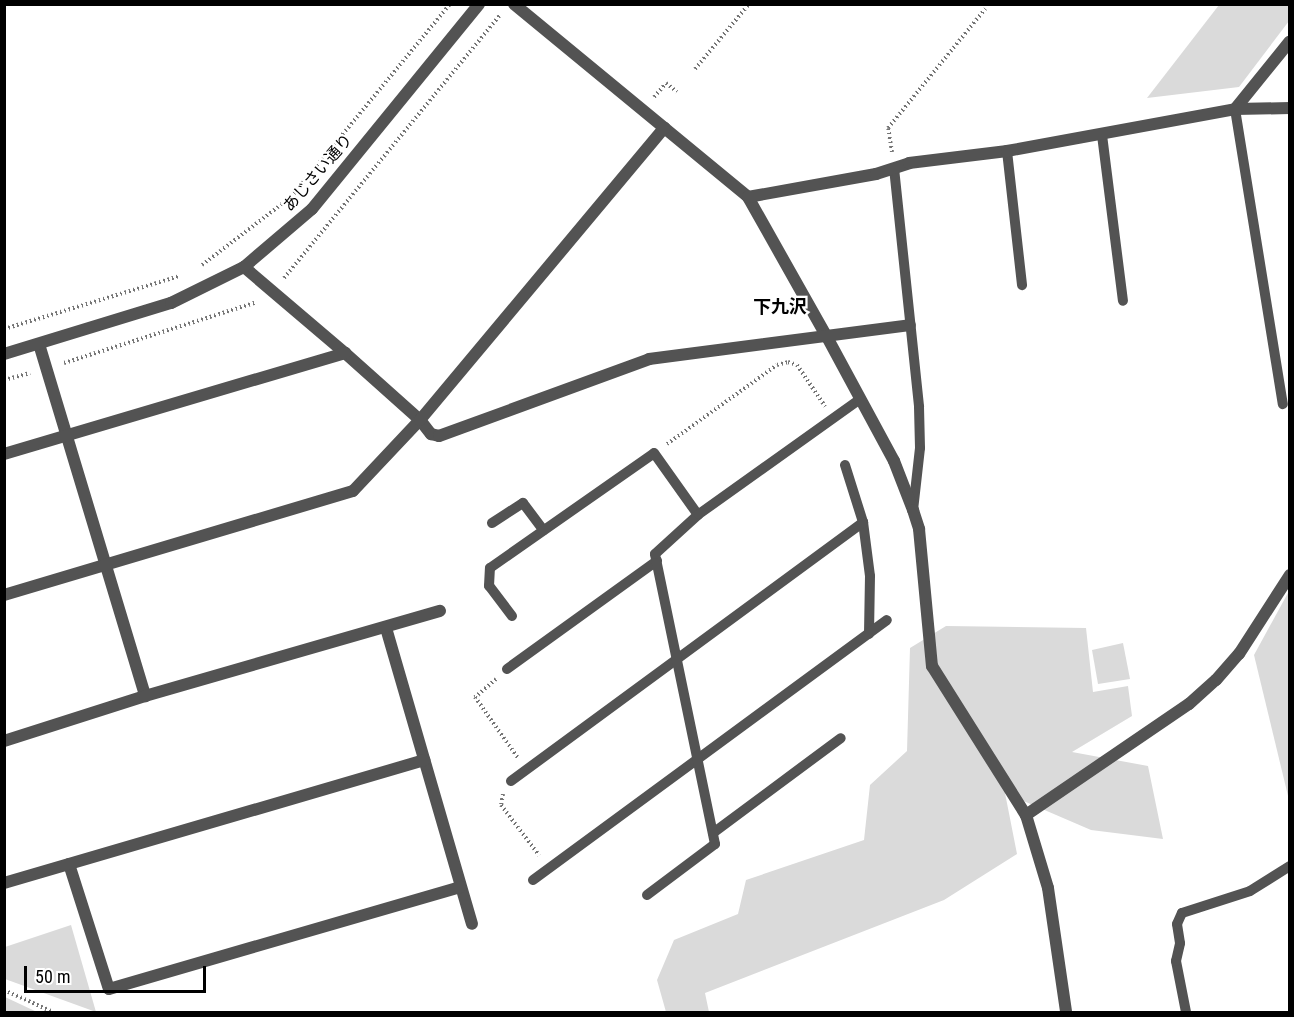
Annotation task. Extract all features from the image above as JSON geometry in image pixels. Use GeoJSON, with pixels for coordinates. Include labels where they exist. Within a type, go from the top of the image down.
{"type":"FeatureCollection","features":[{"type":"Feature","properties":{"kind":"street","name":"あじさい通り"},"geometry":{"type":"LineString","coordinates":[[4,354],[171,303],[244,267],[312,209],[479,4]]}},
{"type":"Feature","properties":{"kind":"street"},"geometry":{"type":"LineString","coordinates":[[514,4],[747,196],[894,461],[919,530],[932,666],[1026,815],[1048,888],[1066,1012]]}},
{"type":"Feature","properties":{"kind":"street"},"geometry":{"type":"LineString","coordinates":[[1234,110],[1290,41]]}},
{"type":"Feature","properties":{"kind":"street"},"geometry":{"type":"LineString","coordinates":[[747,196],[891,161],[1006,151],[1234,110],[1290,108]]}},
{"type":"Feature","properties":{"kind":"street"},"geometry":{"type":"LineString","coordinates":[[4,595],[353,491],[420,420],[664,128]]}},
{"type":"Feature","properties":{"kind":"street"},"geometry":{"type":"LineString","coordinates":[[244,267],[345,353],[420,420],[431,434],[449,434],[649,359],[910,325]]}},
{"type":"Feature","properties":{"kind":"street"},"geometry":{"type":"LineString","coordinates":[[39,344],[64,436],[145,696]]}},
{"type":"Feature","properties":{"kind":"street"},"geometry":{"type":"LineString","coordinates":[[4,454],[345,353]]}},
{"type":"Feature","properties":{"kind":"street"},"geometry":{"type":"LineString","coordinates":[[1026,815],[1189,704],[1216,680],[1239,654],[1290,575]]}},
{"type":"Feature","properties":{"kind":"street"},"geometry":{"type":"LineString","coordinates":[[4,741],[145,696],[440,611]]}},
{"type":"Feature","properties":{"kind":"street"},"geometry":{"type":"LineString","coordinates":[[386,628],[472,924]]}},
{"type":"Feature","properties":{"kind":"street"},"geometry":{"type":"LineString","coordinates":[[4,883],[424,760]]}},
{"type":"Feature","properties":{"kind":"street"},"geometry":{"type":"LineString","coordinates":[[69,864],[109,989],[461,887]]}},
{"type":"Feature","properties":{"kind":"lane"},"geometry":{"type":"LineString","coordinates":[[1234,110],[1283,404]]}},
{"type":"Feature","properties":{"kind":"lane"},"geometry":{"type":"LineString","coordinates":[[1102,135],[1123,301]]}},
{"type":"Feature","properties":{"kind":"lane"},"geometry":{"type":"LineString","coordinates":[[1006,151],[1022,285]]}},
{"type":"Feature","properties":{"kind":"lane"},"geometry":{"type":"LineString","coordinates":[[891,161],[910,325],[920,448],[913,510]]}},
{"type":"Feature","properties":{"kind":"lane"},"geometry":{"type":"LineString","coordinates":[[646,895],[715,844],[655,554],[698,515],[832,416],[860,399]]}},
{"type":"Feature","properties":{"kind":"lane"},"geometry":{"type":"LineString","coordinates":[[512,616],[489,586],[490,568],[654,453],[698,515]]}},
{"type":"Feature","properties":{"kind":"lane"},"geometry":{"type":"LineString","coordinates":[[845,465],[863,522],[870,576],[869,634]]}},
{"type":"Feature","properties":{"kind":"lane"},"geometry":{"type":"LineString","coordinates":[[492,523],[523,503],[543,530]]}},
{"type":"Feature","properties":{"kind":"lane"},"geometry":{"type":"LineString","coordinates":[[511,781],[863,522]]}},
{"type":"Feature","properties":{"kind":"lane"},"geometry":{"type":"LineString","coordinates":[[507,669],[657,561]]}},
{"type":"Feature","properties":{"kind":"lane"},"geometry":{"type":"LineString","coordinates":[[533,880],[698,762],[887,620]]}},
{"type":"Feature","properties":{"kind":"lane"},"geometry":{"type":"LineString","coordinates":[[713,833],[841,738]]}},
{"type":"Feature","properties":{"kind":"lane"},"geometry":{"type":"LineString","coordinates":[[1186,1012],[1176,961],[1180,943],[1177,924],[1182,914],[1250,891],[1290,866]]}},
{"type":"Feature","properties":{"kind":"path"},"geometry":{"type":"LineString","coordinates":[[200,266],[291,197],[450,4]]}},
{"type":"Feature","properties":{"kind":"path"},"geometry":{"type":"LineString","coordinates":[[695,69],[749,4]]}},
{"type":"Feature","properties":{"kind":"path"},"geometry":{"type":"LineString","coordinates":[[891,161],[888,128],[985,9]]}},
{"type":"Feature","properties":{"kind":"path"},"geometry":{"type":"LineString","coordinates":[[278,285],[500,15]]}},
{"type":"Feature","properties":{"kind":"path"},"geometry":{"type":"LineString","coordinates":[[660,107],[650,99],[666,83],[677,92]]}},
{"type":"Feature","properties":{"kind":"path"},"geometry":{"type":"LineString","coordinates":[[891,161],[900,153]]}},
{"type":"Feature","properties":{"kind":"path"},"geometry":{"type":"LineString","coordinates":[[4,329],[183,275]]}},
{"type":"Feature","properties":{"kind":"path"},"geometry":{"type":"LineString","coordinates":[[60,365],[261,301]]}},
{"type":"Feature","properties":{"kind":"path"},"geometry":{"type":"LineString","coordinates":[[781,341],[832,416]]}},
{"type":"Feature","properties":{"kind":"path"},"geometry":{"type":"LineString","coordinates":[[654,453],[777,365],[788,362],[798,365]]}},
{"type":"Feature","properties":{"kind":"path"},"geometry":{"type":"LineString","coordinates":[[4,381],[34,372]]}},
{"type":"Feature","properties":{"kind":"path"},"geometry":{"type":"LineString","coordinates":[[507,669],[475,697],[526,770]]}},
{"type":"Feature","properties":{"kind":"path"},"geometry":{"type":"LineString","coordinates":[[511,781],[501,805],[549,869]]}},
{"type":"Feature","properties":{"kind":"path"},"geometry":{"type":"LineString","coordinates":[[4,990],[53,1012]]}},
{"type":"Feature","properties":{"kind":"shaded area"},"geometry":{"type":"Polygon","coordinates":[[[1219,5],[1289,5],[1289,21],[1239,87],[1147,98],[1219,5]]]}},
{"type":"Feature","properties":{"kind":"shaded area"},"geometry":{"type":"Polygon","coordinates":[[[1289,591],[1289,800],[1254,655],[1289,591]]]}},
{"type":"Feature","properties":{"kind":"shaded area"},"geometry":{"type":"Polygon","coordinates":[[[946,626],[1086,628],[1093,692],[1128,686],[1132,716],[1072,752],[1148,766],[1163,839],[1091,830],[1005,793],[1017,854],[944,900],[705,993],[709,1012],[666,1012],[657,980],[674,940],[738,914],[746,880],[864,840],[870,785],[907,751],[910,648],[946,626]]]}},
{"type":"Feature","properties":{"kind":"shaded area"},"geometry":{"type":"Polygon","coordinates":[[[1123,643],[1130,679],[1098,684],[1092,650],[1123,643]]]}},
{"type":"Feature","properties":{"kind":"shaded area"},"geometry":{"type":"Polygon","coordinates":[[[71,925],[96,1012],[5,979],[5,947],[71,925]]]}},
{"type":"Feature","properties":{"kind":"shaded area"},"geometry":{"type":"Polygon","coordinates":[[[5,997],[37,1012],[5,1012],[5,997]]]}},
{"type":"Feature","properties":{"kind":"district","name":"下九沢"},"geometry":{"type":"Point","coordinates":[780,307]}}]}
